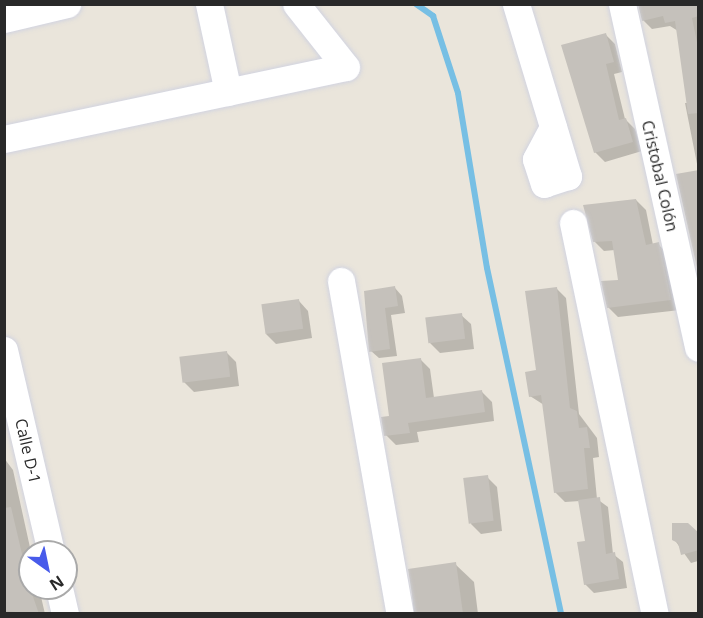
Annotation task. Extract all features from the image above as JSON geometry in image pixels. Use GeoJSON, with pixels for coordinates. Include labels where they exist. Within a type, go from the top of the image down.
{"type":"FeatureCollection","features":[{"type":"Feature","properties":{"kind":"street"},"geometry":{"type":"LineString","coordinates":[[4,19],[67,4]]}},
{"type":"Feature","properties":{"kind":"street"},"geometry":{"type":"LineString","coordinates":[[209,4],[228,92]]}},
{"type":"Feature","properties":{"kind":"street"},"geometry":{"type":"LineString","coordinates":[[4,139],[346,67],[296,4]]}},
{"type":"Feature","properties":{"kind":"street"},"geometry":{"type":"LineString","coordinates":[[516,4],[553,127]]}},
{"type":"Feature","properties":{"kind":"street","name":"Cristobal Colón"},"geometry":{"type":"LineString","coordinates":[[622,4],[699,348]]}},
{"type":"Feature","properties":{"kind":"street"},"geometry":{"type":"LineString","coordinates":[[573,223],[655,614]]}},
{"type":"Feature","properties":{"kind":"street"},"geometry":{"type":"LineString","coordinates":[[341,281],[400,614]]}},
{"type":"Feature","properties":{"kind":"street","name":"Calle D-1"},"geometry":{"type":"LineString","coordinates":[[4,350],[48,540]]}},
{"type":"Feature","properties":{"kind":"building"},"geometry":{"type":"Polygon","coordinates":[[[638,4],[699,4],[699,16],[692,18],[699,52],[699,113],[688,114],[675,21],[665,23],[663,16],[642,21],[638,4]]]}},
{"type":"Feature","properties":{"kind":"building"},"geometry":{"type":"Polygon","coordinates":[[[606,33],[614,62],[606,64],[619,120],[626,118],[633,142],[594,153],[561,45],[606,33]]]}},
{"type":"Feature","properties":{"kind":"building"},"geometry":{"type":"Polygon","coordinates":[[[699,170],[699,277],[676,174],[699,170]]]}},
{"type":"Feature","properties":{"kind":"building"},"geometry":{"type":"Polygon","coordinates":[[[636,199],[646,245],[659,242],[671,300],[607,308],[601,281],[618,280],[612,241],[593,242],[583,205],[636,199]]]}},
{"type":"Feature","properties":{"kind":"building"},"geometry":{"type":"Polygon","coordinates":[[[395,286],[398,306],[385,308],[390,349],[369,352],[364,291],[395,286]]]}},
{"type":"Feature","properties":{"kind":"building"},"geometry":{"type":"Polygon","coordinates":[[[557,287],[570,408],[577,411],[579,428],[587,427],[590,448],[584,448],[588,489],[554,493],[541,395],[529,397],[525,372],[536,370],[525,291],[557,287]]]}},
{"type":"Feature","properties":{"kind":"building"},"geometry":{"type":"Polygon","coordinates":[[[299,299],[303,329],[266,334],[261,304],[299,299]]]}},
{"type":"Feature","properties":{"kind":"building"},"geometry":{"type":"Polygon","coordinates":[[[462,313],[465,339],[428,343],[425,318],[462,313]]]}},
{"type":"Feature","properties":{"kind":"building"},"geometry":{"type":"Polygon","coordinates":[[[227,351],[230,377],[183,383],[179,357],[227,351]]]}},
{"type":"Feature","properties":{"kind":"building"},"geometry":{"type":"Polygon","coordinates":[[[421,358],[426,398],[482,390],[485,412],[408,423],[410,433],[384,436],[381,417],[389,416],[382,363],[421,358]]]}},
{"type":"Feature","properties":{"kind":"building"},"geometry":{"type":"Polygon","coordinates":[[[488,475],[494,521],[469,524],[463,478],[488,475]]]}},
{"type":"Feature","properties":{"kind":"building"},"geometry":{"type":"Polygon","coordinates":[[[600,497],[606,554],[615,552],[619,579],[584,585],[577,542],[585,541],[578,500],[600,497]]]}},
{"type":"Feature","properties":{"kind":"building"},"geometry":{"type":"Polygon","coordinates":[[[11,507],[19,540],[18,600],[34,600],[39,614],[4,611],[4,508],[11,507]]]}},
{"type":"Feature","properties":{"kind":"building"},"geometry":{"type":"Polygon","coordinates":[[[672,523],[688,523],[699,533],[699,550],[681,555],[678,543],[672,540],[672,523]]]}},
{"type":"Feature","properties":{"kind":"building"},"geometry":{"type":"Polygon","coordinates":[[[456,562],[463,614],[415,614],[408,569],[456,562]]]}},
{"type":"Feature","properties":{"kind":"waterway"},"geometry":{"type":"LineString","coordinates":[[416,4],[433,16],[458,93],[487,268],[561,614]]}}]}
